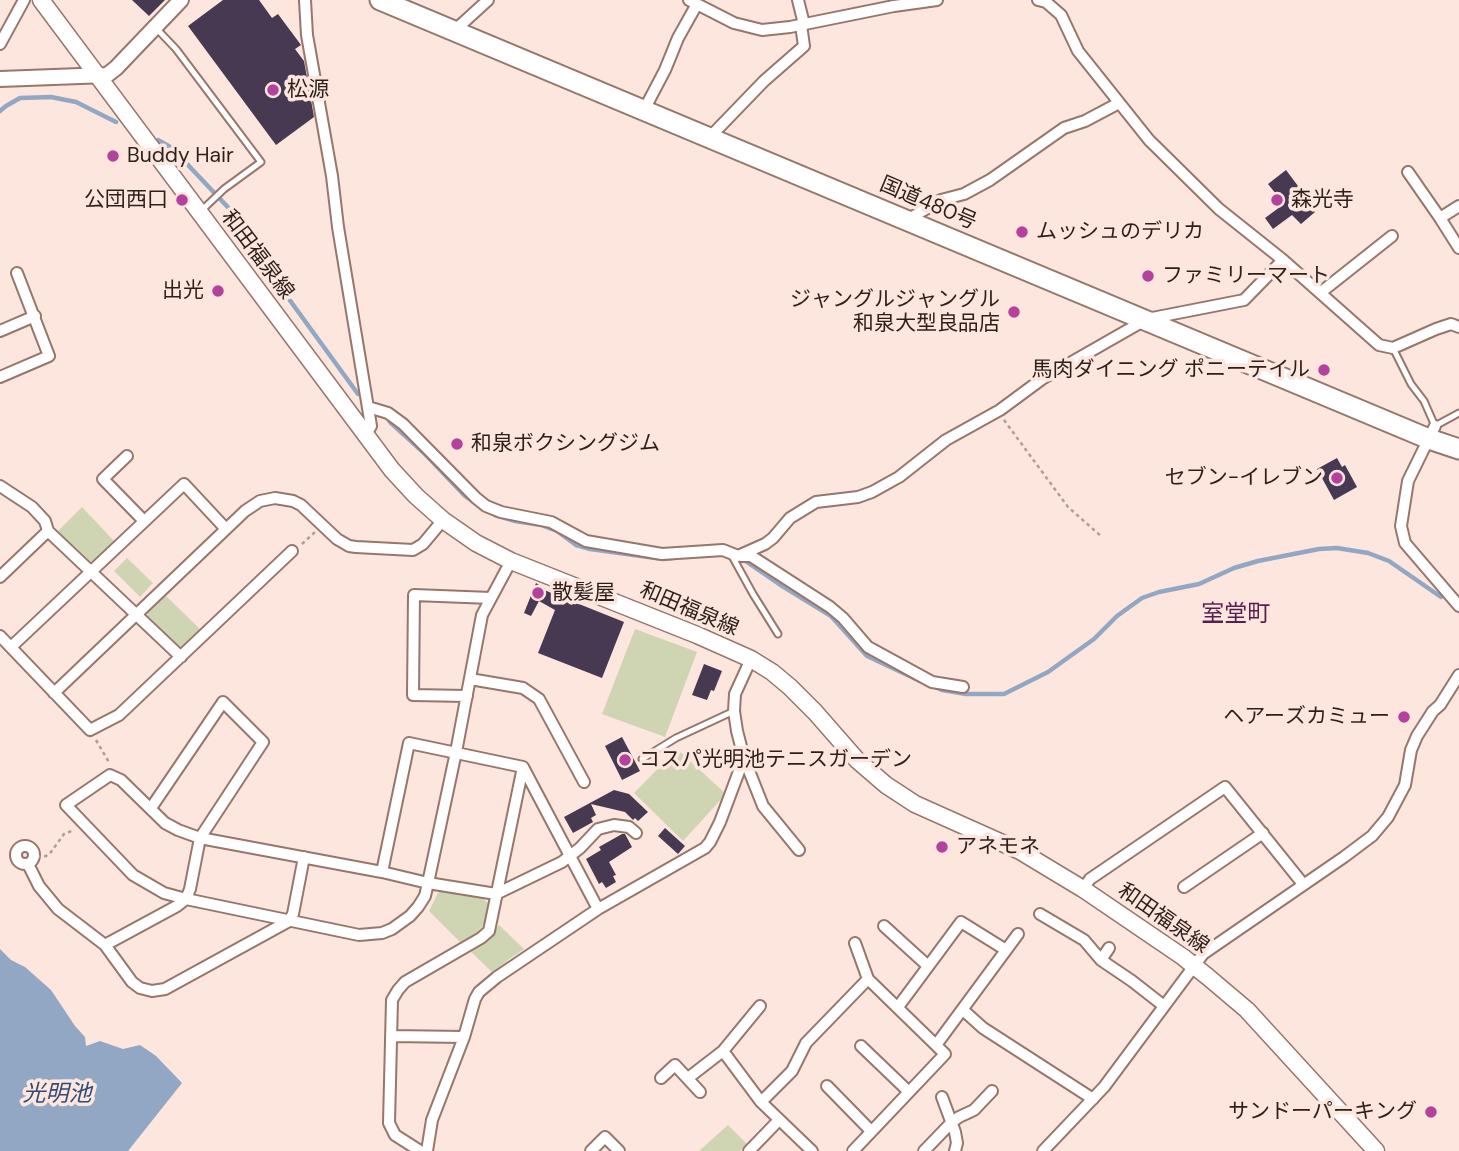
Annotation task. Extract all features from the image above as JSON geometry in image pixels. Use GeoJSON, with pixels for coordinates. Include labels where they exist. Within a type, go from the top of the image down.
{"type":"FeatureCollection","features":[{"type":"Feature","properties":{"kind":"highway","name":"国道480号"},"geometry":{"type":"LineString","coordinates":[[380,0],[1147,320],[1432,432],[1459,449]]}},
{"type":"Feature","properties":{"kind":"main road","name":"和田福泉線"},"geometry":{"type":"LineString","coordinates":[[41,0],[392,470],[443,520],[476,543],[511,561],[698,635],[751,659],[772,672],[816,712],[857,760],[886,785],[915,804],[1020,851],[1194,965],[1247,1010],[1376,1151]]}},
{"type":"Feature","properties":{"kind":"street"},"geometry":{"type":"LineString","coordinates":[[0,44],[24,0]]}},
{"type":"Feature","properties":{"kind":"street"},"geometry":{"type":"LineString","coordinates":[[0,79],[107,75],[181,0]]}},
{"type":"Feature","properties":{"kind":"street"},"geometry":{"type":"LineString","coordinates":[[305,0],[307,35],[371,426],[366,434]]}},
{"type":"Feature","properties":{"kind":"street"},"geometry":{"type":"LineString","coordinates":[[454,31],[488,0]]}},
{"type":"Feature","properties":{"kind":"street"},"geometry":{"type":"LineString","coordinates":[[709,138],[764,81],[804,46],[798,0]]}},
{"type":"Feature","properties":{"kind":"street"},"geometry":{"type":"LineString","coordinates":[[643,110],[665,70],[693,2],[734,23],[762,30],[937,0]]}},
{"type":"Feature","properties":{"kind":"street"},"geometry":{"type":"LineString","coordinates":[[1038,0],[1046,2],[1061,15],[1078,51],[1149,140],[1219,209],[1283,260],[1379,345],[1393,348],[1437,328],[1455,326],[1459,313]]}},
{"type":"Feature","properties":{"kind":"street"},"geometry":{"type":"LineString","coordinates":[[907,220],[941,200],[964,194],[990,180],[1064,128],[1085,121],[1119,103]]}},
{"type":"Feature","properties":{"kind":"street"},"geometry":{"type":"LineString","coordinates":[[1408,172],[1459,248]]}},
{"type":"Feature","properties":{"kind":"street"},"geometry":{"type":"LineString","coordinates":[[1440,218],[1459,206]]}},
{"type":"Feature","properties":{"kind":"street"},"geometry":{"type":"LineString","coordinates":[[1320,293],[1392,236]]}},
{"type":"Feature","properties":{"kind":"street"},"geometry":{"type":"LineString","coordinates":[[735,555],[765,544],[790,518],[816,502],[858,497],[900,477],[946,440],[998,412],[1042,379],[1147,320],[1244,300],[1283,260]]}},
{"type":"Feature","properties":{"kind":"street"},"geometry":{"type":"LineString","coordinates":[[0,377],[49,356],[17,273]]}},
{"type":"Feature","properties":{"kind":"street"},"geometry":{"type":"LineString","coordinates":[[0,331],[35,316]]}},
{"type":"Feature","properties":{"kind":"street"},"geometry":{"type":"LineString","coordinates":[[368,407],[388,413],[403,424],[486,506],[501,512],[551,522],[586,541],[662,554],[723,550],[735,555],[751,556],[830,607],[868,647],[932,682],[963,688]]}},
{"type":"Feature","properties":{"kind":"street"},"geometry":{"type":"LineString","coordinates":[[1432,432],[1408,481],[1401,526],[1405,543],[1459,606]]}},
{"type":"Feature","properties":{"kind":"street"},"geometry":{"type":"LineString","coordinates":[[103,479],[127,456]]}},
{"type":"Feature","properties":{"kind":"street"},"geometry":{"type":"LineString","coordinates":[[95,470],[144,521]]}},
{"type":"Feature","properties":{"kind":"street"},"geometry":{"type":"LineString","coordinates":[[11,647],[184,484],[226,529]]}},
{"type":"Feature","properties":{"kind":"street"},"geometry":{"type":"LineString","coordinates":[[0,486],[32,507],[45,521],[48,531],[181,657]]}},
{"type":"Feature","properties":{"kind":"street"},"geometry":{"type":"LineString","coordinates":[[54,693],[226,529],[260,501],[275,498],[301,505],[337,539],[349,546],[413,550],[423,544],[443,520]]}},
{"type":"Feature","properties":{"kind":"street"},"geometry":{"type":"LineString","coordinates":[[1,574],[48,531]]}},
{"type":"Feature","properties":{"kind":"street"},"geometry":{"type":"LineString","coordinates":[[0,636],[90,730],[119,715],[292,551]]}},
{"type":"Feature","properties":{"kind":"street"},"geometry":{"type":"LineString","coordinates":[[511,561],[482,615],[456,752],[428,883],[425,896],[402,923],[382,933],[359,935],[164,893],[133,875],[66,805],[110,775],[121,779],[165,822],[200,838],[428,883],[496,894],[562,862],[598,829],[614,825],[629,827],[636,833]]}},
{"type":"Feature","properties":{"kind":"street"},"geometry":{"type":"LineString","coordinates":[[277,565],[286,574]]}},
{"type":"Feature","properties":{"kind":"street"},"geometry":{"type":"LineString","coordinates":[[467,696],[413,695],[414,595],[491,598]]}},
{"type":"Feature","properties":{"kind":"street"},"geometry":{"type":"LineString","coordinates":[[226,614],[236,623]]}},
{"type":"Feature","properties":{"kind":"street"},"geometry":{"type":"LineString","coordinates":[[751,659],[735,694],[734,711],[744,758],[763,806],[799,850]]}},
{"type":"Feature","properties":{"kind":"street"},"geometry":{"type":"LineString","coordinates":[[1043,1151],[1104,1087],[1203,954],[1344,857],[1371,836],[1388,817],[1405,785],[1411,750],[1417,736],[1459,675]]}},
{"type":"Feature","properties":{"kind":"street"},"geometry":{"type":"LineString","coordinates":[[470,679],[523,688],[540,699],[584,782]]}},
{"type":"Feature","properties":{"kind":"street"},"geometry":{"type":"LineString","coordinates":[[105,946],[186,899],[200,838],[263,742],[223,702],[151,808]]}},
{"type":"Feature","properties":{"kind":"street"},"geometry":{"type":"LineString","coordinates":[[382,872],[409,743],[523,767],[598,909]]}},
{"type":"Feature","properties":{"kind":"street"},"geometry":{"type":"LineString","coordinates":[[427,1151],[432,1120],[479,992],[598,909],[705,848],[720,822],[744,758]]}},
{"type":"Feature","properties":{"kind":"street"},"geometry":{"type":"LineString","coordinates":[[420,1151],[395,1135],[389,1123],[392,1000],[405,982],[489,931],[523,767]]}},
{"type":"Feature","properties":{"kind":"street"},"geometry":{"type":"LineString","coordinates":[[1083,890],[1090,879],[1225,787],[1303,884]]}},
{"type":"Feature","properties":{"kind":"street"},"geometry":{"type":"LineString","coordinates":[[1185,887],[1263,833]]}},
{"type":"Feature","properties":{"kind":"street"},"geometry":{"type":"LineString","coordinates":[[31,861],[39,886],[58,909],[105,946],[132,982],[140,988],[152,991],[165,989],[289,920],[293,914],[304,857]]}},
{"type":"Feature","properties":{"kind":"street"},"geometry":{"type":"LineString","coordinates":[[1210,869],[1218,880]]}},
{"type":"Feature","properties":{"kind":"street"},"geometry":{"type":"LineString","coordinates":[[1040,914],[1054,916],[1084,940],[1101,961],[1164,1006]]}},
{"type":"Feature","properties":{"kind":"street"},"geometry":{"type":"LineString","coordinates":[[898,1007],[961,922],[1006,950]]}},
{"type":"Feature","properties":{"kind":"street"},"geometry":{"type":"LineString","coordinates":[[884,926],[928,966]]}},
{"type":"Feature","properties":{"kind":"street"},"geometry":{"type":"LineString","coordinates":[[936,1045],[1018,934]]}},
{"type":"Feature","properties":{"kind":"street"},"geometry":{"type":"LineString","coordinates":[[853,1151],[944,1054],[868,979],[855,943]]}},
{"type":"Feature","properties":{"kind":"street"},"geometry":{"type":"LineString","coordinates":[[1101,961],[1109,948]]}},
{"type":"Feature","properties":{"kind":"street"},"geometry":{"type":"LineString","coordinates":[[761,1102],[792,1071],[806,1043],[868,979]]}},
{"type":"Feature","properties":{"kind":"street"},"geometry":{"type":"LineString","coordinates":[[688,1078],[723,1051],[760,1006]]}},
{"type":"Feature","properties":{"kind":"street"},"geometry":{"type":"LineString","coordinates":[[741,1010],[750,1018]]}},
{"type":"Feature","properties":{"kind":"street"},"geometry":{"type":"LineString","coordinates":[[962,1010],[983,1028],[1093,1099]]}},
{"type":"Feature","properties":{"kind":"street"},"geometry":{"type":"LineString","coordinates":[[391,1036],[464,1037]]}},
{"type":"Feature","properties":{"kind":"street"},"geometry":{"type":"LineString","coordinates":[[861,1046],[909,1092]]}},
{"type":"Feature","properties":{"kind":"street"},"geometry":{"type":"LineString","coordinates":[[723,1051],[761,1102],[812,1151]]}},
{"type":"Feature","properties":{"kind":"street"},"geometry":{"type":"LineString","coordinates":[[661,1078],[675,1065],[700,1092]]}},
{"type":"Feature","properties":{"kind":"street"},"geometry":{"type":"LineString","coordinates":[[827,1086],[871,1131]]}},
{"type":"Feature","properties":{"kind":"street"},"geometry":{"type":"LineString","coordinates":[[924,1151],[951,1123],[974,1110],[992,1091]]}},
{"type":"Feature","properties":{"kind":"street"},"geometry":{"type":"LineString","coordinates":[[942,1097],[957,1143],[955,1151]]}},
{"type":"Feature","properties":{"kind":"street"},"geometry":{"type":"LineString","coordinates":[[748,1151],[779,1120]]}},
{"type":"Feature","properties":{"kind":"street"},"geometry":{"type":"LineString","coordinates":[[591,1151],[605,1137],[619,1151]]}},
{"type":"Feature","properties":{"kind":"lane"},"geometry":{"type":"LineString","coordinates":[[155,27],[176,49],[261,162],[199,212]]}},
{"type":"Feature","properties":{"kind":"lane"},"geometry":{"type":"LineString","coordinates":[[1393,348],[1411,384],[1424,401],[1432,432],[1459,413]]}},
{"type":"Feature","properties":{"kind":"lane"},"geometry":{"type":"LineString","coordinates":[[735,555],[753,594],[778,634]]}},
{"type":"Feature","properties":{"kind":"lane"},"geometry":{"type":"LineString","coordinates":[[642,759],[676,738],[734,711]]}},
{"type":"Feature","properties":{"kind":"path"},"geometry":{"type":"LineString","coordinates":[[998,412],[1068,507],[1102,537]]}},
{"type":"Feature","properties":{"kind":"path"},"geometry":{"type":"LineString","coordinates":[[292,551],[323,525]]}},
{"type":"Feature","properties":{"kind":"path"},"geometry":{"type":"LineString","coordinates":[[90,730],[110,766],[110,775]]}},
{"type":"Feature","properties":{"kind":"path"},"geometry":{"type":"LineString","coordinates":[[31,861],[46,856],[64,834],[78,829]]}},
{"type":"Feature","properties":{"kind":"green space"},"geometry":{"type":"Polygon","coordinates":[[[82,507],[115,542],[95,561],[90,561],[58,531],[82,507]]]}},
{"type":"Feature","properties":{"kind":"green space"},"geometry":{"type":"Polygon","coordinates":[[[127,558],[153,583],[140,597],[114,571],[127,558]]]}},
{"type":"Feature","properties":{"kind":"green space"},"geometry":{"type":"Polygon","coordinates":[[[166,596],[202,631],[184,649],[179,648],[147,618],[148,613],[166,596]]]}},
{"type":"Feature","properties":{"kind":"green space"},"geometry":{"type":"Polygon","coordinates":[[[635,629],[697,652],[665,737],[602,714],[635,629]]]}},
{"type":"Feature","properties":{"kind":"green space"},"geometry":{"type":"Polygon","coordinates":[[[677,749],[726,794],[683,841],[634,793],[677,749]]]}},
{"type":"Feature","properties":{"kind":"green space"},"geometry":{"type":"Polygon","coordinates":[[[443,890],[482,898],[488,903],[482,927],[460,942],[429,911],[438,893],[443,890]]]}},
{"type":"Feature","properties":{"kind":"green space"},"geometry":{"type":"Polygon","coordinates":[[[499,925],[524,949],[493,973],[471,952],[487,942],[499,925]]]}},
{"type":"Feature","properties":{"kind":"green space"},"geometry":{"type":"Polygon","coordinates":[[[728,1125],[747,1144],[740,1151],[699,1151],[728,1125]]]}},
{"type":"Feature","properties":{"kind":"water","name":"光明池"},"geometry":{"type":"Polygon","coordinates":[[[0,949],[51,990],[85,1037],[86,1046],[100,1041],[123,1049],[140,1045],[156,1056],[182,1083],[128,1151],[0,1151],[0,949]]]}},
{"type":"Feature","properties":{"kind":"building"},"geometry":{"type":"Polygon","coordinates":[[[132,0],[165,0],[149,16],[132,0]]]}},
{"type":"Feature","properties":{"kind":"building","name":"松源"},"geometry":{"type":"Polygon","coordinates":[[[223,0],[259,0],[272,18],[278,14],[301,45],[295,49],[304,61],[314,117],[276,145],[188,26],[223,0]]]}},
{"type":"Feature","properties":{"kind":"building"},"geometry":{"type":"Polygon","coordinates":[[[1286,170],[1304,194],[1301,196],[1315,212],[1301,224],[1292,215],[1273,229],[1265,218],[1284,204],[1268,184],[1286,170]]]}},
{"type":"Feature","properties":{"kind":"building","name":"セブン-イレブン"},"geometry":{"type":"Polygon","coordinates":[[[1337,458],[1342,467],[1345,465],[1357,487],[1334,500],[1317,469],[1337,458]]]}},
{"type":"Feature","properties":{"kind":"building"},"geometry":{"type":"Polygon","coordinates":[[[536,583],[544,590],[624,622],[602,678],[538,653],[555,610],[539,601],[531,616],[524,613],[536,583]]]}},
{"type":"Feature","properties":{"kind":"building"},"geometry":{"type":"Polygon","coordinates":[[[704,664],[722,671],[707,700],[692,695],[704,664]]]}},
{"type":"Feature","properties":{"kind":"building","name":"コスパ光明池テニスガーデン"},"geometry":{"type":"Polygon","coordinates":[[[622,737],[640,771],[622,780],[605,746],[622,737]]]}},
{"type":"Feature","properties":{"kind":"building"},"geometry":{"type":"Polygon","coordinates":[[[614,790],[629,794],[648,812],[638,821],[625,812],[591,804],[596,815],[591,818],[593,822],[573,833],[564,817],[614,790]]]}},
{"type":"Feature","properties":{"kind":"building"},"geometry":{"type":"Polygon","coordinates":[[[665,828],[685,846],[678,854],[658,836],[665,828]]]}},
{"type":"Feature","properties":{"kind":"building"},"geometry":{"type":"Polygon","coordinates":[[[625,834],[632,847],[609,862],[616,875],[613,876],[616,882],[606,888],[602,882],[599,884],[586,859],[601,850],[599,847],[625,834]]]}},
{"type":"Feature","properties":{"kind":"waterway"},"geometry":{"type":"LineString","coordinates":[[0,111],[20,98],[51,97],[76,102],[116,122]]}},
{"type":"Feature","properties":{"kind":"waterway"},"geometry":{"type":"LineString","coordinates":[[158,140],[172,148],[256,237],[286,295],[358,394]]}},
{"type":"Feature","properties":{"kind":"waterway"},"geometry":{"type":"LineString","coordinates":[[390,422],[465,496],[484,509]]}},
{"type":"Feature","properties":{"kind":"waterway"},"geometry":{"type":"LineString","coordinates":[[495,515],[541,525],[557,531],[576,545],[590,549],[673,558]]}},
{"type":"Feature","properties":{"kind":"waterway"},"geometry":{"type":"LineString","coordinates":[[935,687],[966,694],[1004,694],[1048,672],[1094,639],[1117,616],[1142,598],[1199,584],[1234,568],[1258,561],[1319,549],[1337,548],[1368,553],[1389,561],[1441,597]]}},
{"type":"Feature","properties":{"kind":"waterway"},"geometry":{"type":"LineString","coordinates":[[744,560],[831,616],[867,656],[920,681]]}},
{"type":"Feature","properties":{"kind":"place","name":"松源"},"geometry":{"type":"Point","coordinates":[273,90]}},
{"type":"Feature","properties":{"kind":"place","name":"Buddy Hair"},"geometry":{"type":"Point","coordinates":[113,156]}},
{"type":"Feature","properties":{"kind":"place","name":"公団西口"},"geometry":{"type":"Point","coordinates":[182,200]}},
{"type":"Feature","properties":{"kind":"place","name":"森光寺"},"geometry":{"type":"Point","coordinates":[1277,200]}},
{"type":"Feature","properties":{"kind":"place","name":"ムッシュのデリカ"},"geometry":{"type":"Point","coordinates":[1022,232]}},
{"type":"Feature","properties":{"kind":"place","name":"ファミリーマート"},"geometry":{"type":"Point","coordinates":[1148,276]}},
{"type":"Feature","properties":{"kind":"place","name":"出光"},"geometry":{"type":"Point","coordinates":[218,291]}},
{"type":"Feature","properties":{"kind":"place","name":"ジャングルジャングル 和泉大型良品店"},"geometry":{"type":"Point","coordinates":[1014,312]}},
{"type":"Feature","properties":{"kind":"place","name":"馬肉ダイニング ポニーテイル"},"geometry":{"type":"Point","coordinates":[1324,370]}},
{"type":"Feature","properties":{"kind":"place","name":"和泉ボクシングジム"},"geometry":{"type":"Point","coordinates":[457,444]}},
{"type":"Feature","properties":{"kind":"place","name":"セブン-イレブン"},"geometry":{"type":"Point","coordinates":[1337,478]}},
{"type":"Feature","properties":{"kind":"place","name":"散髪屋"},"geometry":{"type":"Point","coordinates":[538,593]}},
{"type":"Feature","properties":{"kind":"place","name":"ヘアーズカミュー"},"geometry":{"type":"Point","coordinates":[1404,717]}},
{"type":"Feature","properties":{"kind":"place","name":"コスパ光明池テニスガーデン"},"geometry":{"type":"Point","coordinates":[625,760]}},
{"type":"Feature","properties":{"kind":"place","name":"アネモネ"},"geometry":{"type":"Point","coordinates":[942,847]}},
{"type":"Feature","properties":{"kind":"place","name":"サンドーパーキング"},"geometry":{"type":"Point","coordinates":[1431,1112]}},
{"type":"Feature","properties":{"kind":"district","name":"室堂町"},"geometry":{"type":"Point","coordinates":[1236,615]}}]}
